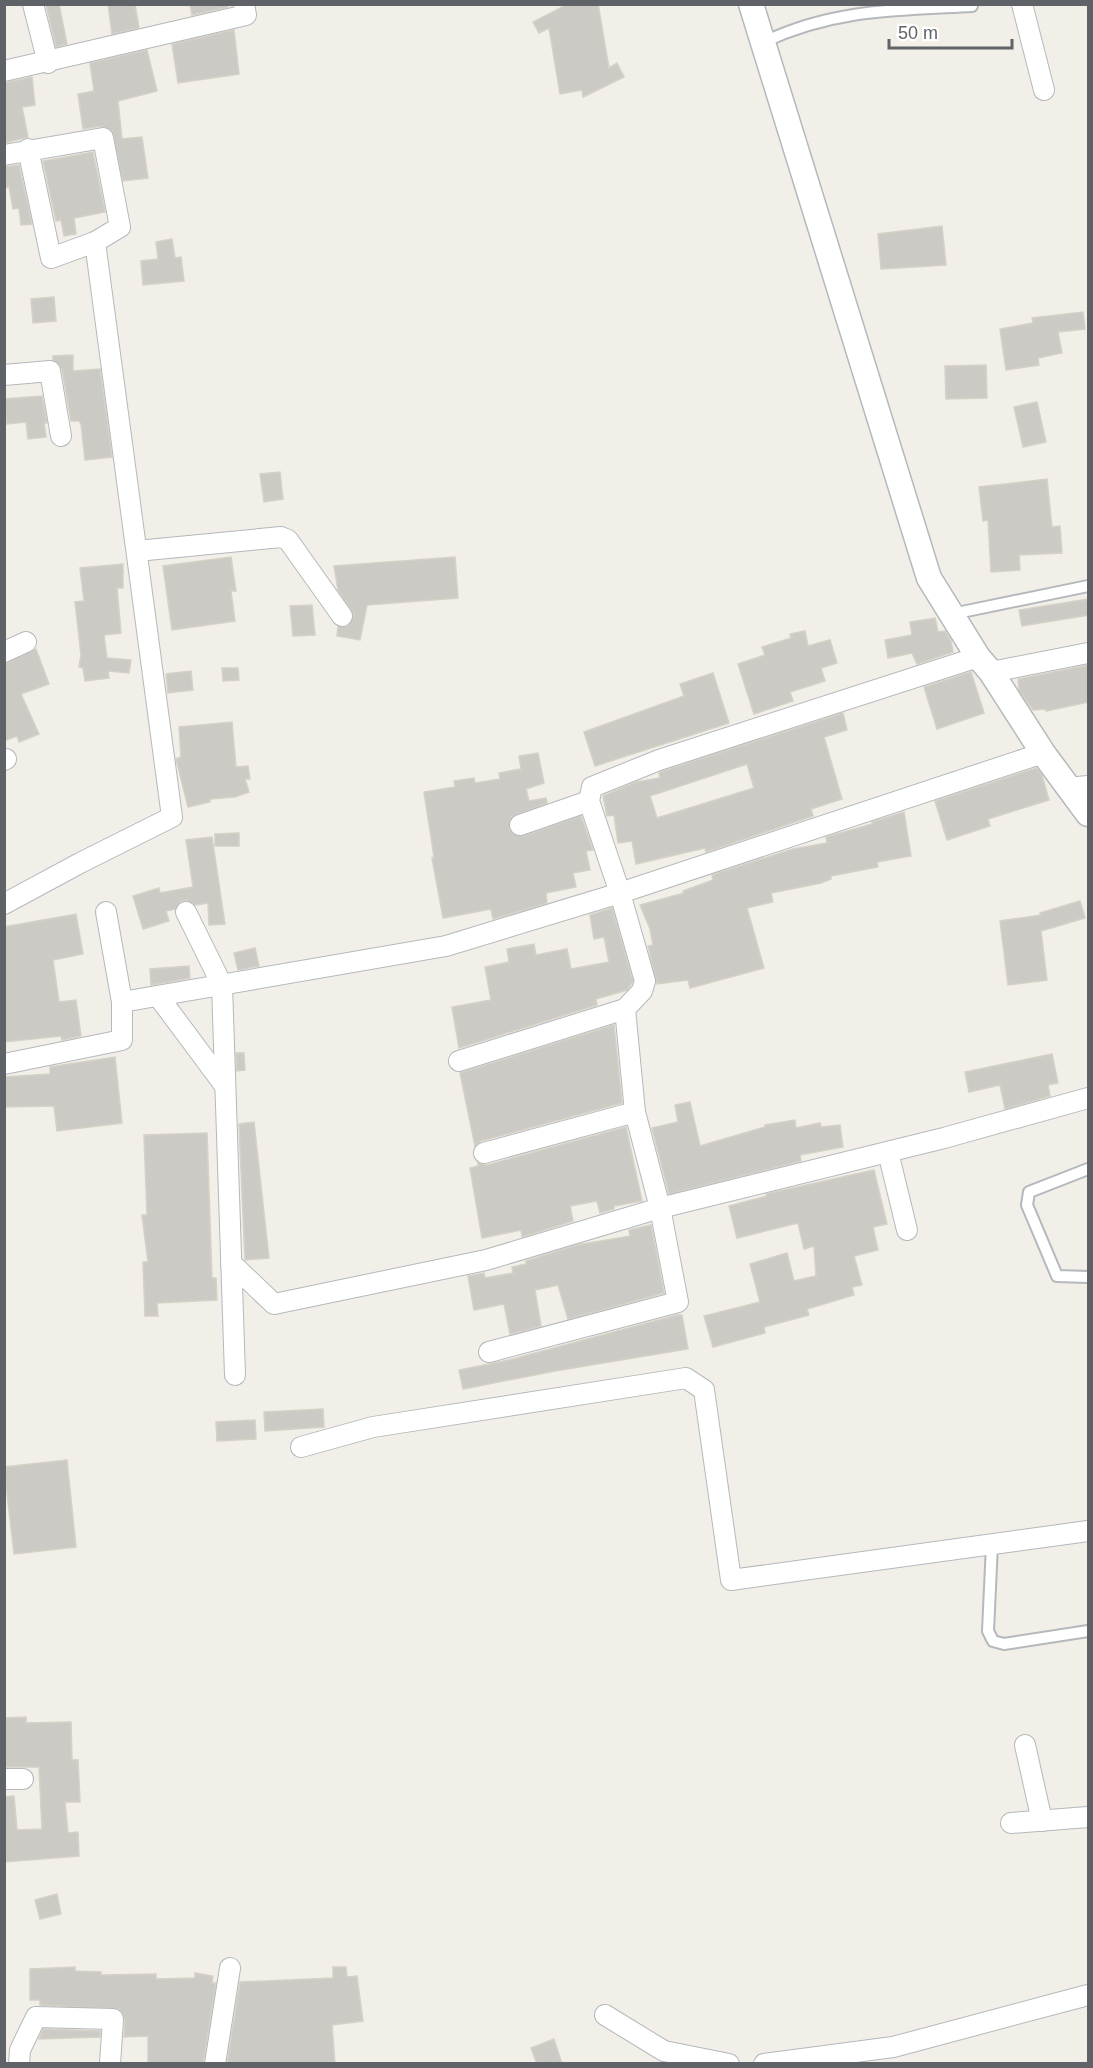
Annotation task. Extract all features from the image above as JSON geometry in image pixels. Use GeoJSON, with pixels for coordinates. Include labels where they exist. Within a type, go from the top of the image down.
{"type":"FeatureCollection","features":[{"type":"Feature","properties":{"kind":"street"},"geometry":{"type":"LineString","coordinates":[[33,4],[48,63]]}},
{"type":"Feature","properties":{"kind":"street"},"geometry":{"type":"LineString","coordinates":[[4,71],[48,63],[246,15],[243,4]]}},
{"type":"Feature","properties":{"kind":"street"},"geometry":{"type":"LineString","coordinates":[[751,4],[929,578],[1042,753],[1078,787],[1089,814]]}},
{"type":"Feature","properties":{"kind":"street"},"geometry":{"type":"LineString","coordinates":[[1022,4],[1044,90]]}},
{"type":"Feature","properties":{"kind":"street"},"geometry":{"type":"LineString","coordinates":[[4,155],[28,149],[102,138],[120,228],[95,242],[51,258],[28,149]]}},
{"type":"Feature","properties":{"kind":"street"},"geometry":{"type":"LineString","coordinates":[[4,904],[172,817],[95,242]]}},
{"type":"Feature","properties":{"kind":"street"},"geometry":{"type":"LineString","coordinates":[[4,375],[50,371],[61,436]]}},
{"type":"Feature","properties":{"kind":"street"},"geometry":{"type":"LineString","coordinates":[[137,551],[281,537],[288,540],[342,616]]}},
{"type":"Feature","properties":{"kind":"street"},"geometry":{"type":"LineString","coordinates":[[4,652],[26,642]]}},
{"type":"Feature","properties":{"kind":"street"},"geometry":{"type":"LineString","coordinates":[[459,1061],[625,1009],[642,991],[645,981],[620,893],[589,801],[592,787],[659,760],[984,665],[1089,653]]}},
{"type":"Feature","properties":{"kind":"street"},"geometry":{"type":"LineString","coordinates":[[122,1002],[447,946],[620,893],[1042,753]]}},
{"type":"Feature","properties":{"kind":"street"},"geometry":{"type":"LineString","coordinates":[[520,825],[589,801]]}},
{"type":"Feature","properties":{"kind":"street"},"geometry":{"type":"LineString","coordinates":[[4,1064],[122,1040],[122,1002],[106,912]]}},
{"type":"Feature","properties":{"kind":"street"},"geometry":{"type":"LineString","coordinates":[[186,912],[222,985],[235,1375]]}},
{"type":"Feature","properties":{"kind":"street"},"geometry":{"type":"LineString","coordinates":[[158,996],[225,1086]]}},
{"type":"Feature","properties":{"kind":"street"},"geometry":{"type":"LineString","coordinates":[[489,1352],[678,1302],[660,1208],[635,1112],[625,1009]]}},
{"type":"Feature","properties":{"kind":"street"},"geometry":{"type":"LineString","coordinates":[[231,1263],[274,1304],[486,1260],[660,1208],[888,1152],[1089,1098]]}},
{"type":"Feature","properties":{"kind":"street"},"geometry":{"type":"LineString","coordinates":[[484,1153],[635,1112]]}},
{"type":"Feature","properties":{"kind":"street"},"geometry":{"type":"LineString","coordinates":[[888,1152],[907,1230]]}},
{"type":"Feature","properties":{"kind":"street"},"geometry":{"type":"LineString","coordinates":[[301,1447],[373,1427],[687,1378],[704,1390],[732,1580],[1089,1532]]}},
{"type":"Feature","properties":{"kind":"street"},"geometry":{"type":"LineString","coordinates":[[1025,1745],[1042,1821]]}},
{"type":"Feature","properties":{"kind":"street"},"geometry":{"type":"LineString","coordinates":[[1011,1823],[1089,1817]]}},
{"type":"Feature","properties":{"kind":"street"},"geometry":{"type":"LineString","coordinates":[[215,2064],[230,1968]]}},
{"type":"Feature","properties":{"kind":"street"},"geometry":{"type":"LineString","coordinates":[[764,2064],[893,2047],[1089,1995]]}},
{"type":"Feature","properties":{"kind":"street"},"geometry":{"type":"LineString","coordinates":[[605,2015],[664,2051],[729,2064]]}},
{"type":"Feature","properties":{"kind":"street"},"geometry":{"type":"LineString","coordinates":[[19,2064],[20,2050],[36,2017],[113,2019],[110,2064]]}},
{"type":"Feature","properties":{"kind":"lane"},"geometry":{"type":"LineString","coordinates":[[764,42],[809,22],[839,16],[868,12],[972,6]]}},
{"type":"Feature","properties":{"kind":"lane"},"geometry":{"type":"LineString","coordinates":[[951,614],[1089,586]]}},
{"type":"Feature","properties":{"kind":"lane"},"geometry":{"type":"LineString","coordinates":[[1089,1169],[1029,1192],[1027,1204],[1057,1276],[1089,1277]]}},
{"type":"Feature","properties":{"kind":"lane"},"geometry":{"type":"LineString","coordinates":[[992,1544],[988,1631],[993,1641],[1004,1644],[1089,1631]]}},
{"type":"Feature","properties":{"kind":"building"},"geometry":{"type":"Polygon","coordinates":[[[46,4],[59,4],[67,44],[56,47],[46,4]]]}},
{"type":"Feature","properties":{"kind":"building"},"geometry":{"type":"Polygon","coordinates":[[[108,4],[135,4],[139,28],[112,34],[108,4]]]}},
{"type":"Feature","properties":{"kind":"building"},"geometry":{"type":"Polygon","coordinates":[[[190,4],[227,4],[228,7],[192,15],[190,4]]]}},
{"type":"Feature","properties":{"kind":"building"},"geometry":{"type":"Polygon","coordinates":[[[568,4],[598,4],[609,68],[617,63],[624,77],[583,97],[582,90],[560,94],[549,28],[539,33],[533,22],[568,4]]]}},
{"type":"Feature","properties":{"kind":"building"},"geometry":{"type":"Polygon","coordinates":[[[234,30],[239,74],[178,83],[172,44],[234,30]]]}},
{"type":"Feature","properties":{"kind":"building"},"geometry":{"type":"Polygon","coordinates":[[[147,50],[157,91],[118,101],[122,139],[142,137],[148,178],[123,181],[112,131],[102,126],[83,129],[78,94],[94,91],[90,63],[147,50]]]}},
{"type":"Feature","properties":{"kind":"building"},"geometry":{"type":"Polygon","coordinates":[[[32,77],[35,105],[22,107],[28,137],[4,143],[4,83],[32,77]]]}},
{"type":"Feature","properties":{"kind":"building"},"geometry":{"type":"Polygon","coordinates":[[[93,152],[105,212],[74,218],[76,234],[64,236],[61,220],[56,221],[43,161],[93,152]]]}},
{"type":"Feature","properties":{"kind":"building"},"geometry":{"type":"Polygon","coordinates":[[[19,165],[32,224],[21,225],[19,208],[13,209],[9,186],[4,189],[4,167],[19,165]]]}},
{"type":"Feature","properties":{"kind":"building"},"geometry":{"type":"Polygon","coordinates":[[[942,226],[946,265],[881,269],[878,234],[942,226]]]}},
{"type":"Feature","properties":{"kind":"building"},"geometry":{"type":"Polygon","coordinates":[[[172,239],[175,258],[181,257],[184,281],[143,285],[141,261],[158,259],[156,242],[172,239]]]}},
{"type":"Feature","properties":{"kind":"building"},"geometry":{"type":"Polygon","coordinates":[[[54,297],[56,321],[33,323],[31,299],[54,297]]]}},
{"type":"Feature","properties":{"kind":"building"},"geometry":{"type":"Polygon","coordinates":[[[1083,312],[1085,329],[1058,332],[1062,353],[1038,358],[1039,365],[1006,370],[1000,329],[1033,323],[1032,318],[1083,312]]]}},
{"type":"Feature","properties":{"kind":"building"},"geometry":{"type":"Polygon","coordinates":[[[73,355],[73,371],[100,369],[112,457],[85,460],[81,424],[79,421],[71,421],[62,369],[53,360],[53,356],[73,355]]]}},
{"type":"Feature","properties":{"kind":"building"},"geometry":{"type":"Polygon","coordinates":[[[986,365],[987,398],[946,399],[945,366],[986,365]]]}},
{"type":"Feature","properties":{"kind":"building"},"geometry":{"type":"Polygon","coordinates":[[[42,396],[47,423],[44,423],[46,437],[28,439],[26,422],[7,424],[4,399],[42,396]]]}},
{"type":"Feature","properties":{"kind":"building"},"geometry":{"type":"Polygon","coordinates":[[[1037,402],[1046,442],[1023,447],[1014,407],[1037,402]]]}},
{"type":"Feature","properties":{"kind":"building"},"geometry":{"type":"Polygon","coordinates":[[[280,472],[283,499],[264,502],[260,474],[280,472]]]}},
{"type":"Feature","properties":{"kind":"building"},"geometry":{"type":"Polygon","coordinates":[[[1047,479],[1052,527],[1060,526],[1062,553],[1019,555],[1020,570],[991,572],[988,520],[983,521],[979,487],[1047,479]]]}},
{"type":"Feature","properties":{"kind":"building"},"geometry":{"type":"Polygon","coordinates":[[[231,557],[236,591],[231,591],[235,621],[172,630],[163,566],[231,557]]]}},
{"type":"Feature","properties":{"kind":"building"},"geometry":{"type":"Polygon","coordinates":[[[455,557],[458,598],[367,605],[360,640],[337,636],[338,627],[349,625],[354,615],[338,590],[334,566],[455,557]]]}},
{"type":"Feature","properties":{"kind":"building"},"geometry":{"type":"Polygon","coordinates":[[[123,564],[123,588],[117,588],[121,633],[104,635],[107,658],[131,660],[129,673],[108,671],[109,678],[85,681],[83,668],[79,667],[81,655],[75,602],[84,601],[80,568],[123,564]]]}},
{"type":"Feature","properties":{"kind":"building"},"geometry":{"type":"Polygon","coordinates":[[[1089,599],[1089,615],[1022,626],[1019,610],[1089,599]]]}},
{"type":"Feature","properties":{"kind":"building"},"geometry":{"type":"Polygon","coordinates":[[[312,605],[315,635],[293,636],[290,606],[312,605]]]}},
{"type":"Feature","properties":{"kind":"building"},"geometry":{"type":"Polygon","coordinates":[[[935,618],[938,632],[945,631],[951,641],[953,652],[917,664],[912,653],[888,658],[885,640],[912,635],[910,622],[935,618]]]}},
{"type":"Feature","properties":{"kind":"building"},"geometry":{"type":"Polygon","coordinates":[[[805,631],[808,646],[830,640],[837,663],[821,668],[825,681],[790,692],[793,701],[754,714],[738,664],[765,655],[762,647],[791,638],[790,634],[805,631]]]}},
{"type":"Feature","properties":{"kind":"building"},"geometry":{"type":"Polygon","coordinates":[[[36,649],[49,684],[21,694],[39,734],[19,742],[17,736],[4,741],[4,664],[36,649]]]}},
{"type":"Feature","properties":{"kind":"building"},"geometry":{"type":"Polygon","coordinates":[[[1089,665],[1089,702],[1046,711],[1046,709],[1033,710],[1019,690],[1018,679],[1089,665]]]}},
{"type":"Feature","properties":{"kind":"building"},"geometry":{"type":"Polygon","coordinates":[[[222,668],[238,668],[239,680],[223,681],[222,668]]]}},
{"type":"Feature","properties":{"kind":"building"},"geometry":{"type":"Polygon","coordinates":[[[191,671],[193,690],[168,693],[166,674],[191,671]]]}},
{"type":"Feature","properties":{"kind":"building"},"geometry":{"type":"Polygon","coordinates":[[[971,672],[984,713],[937,729],[924,687],[971,672]]]}},
{"type":"Feature","properties":{"kind":"building"},"geometry":{"type":"Polygon","coordinates":[[[713,673],[729,723],[595,766],[584,732],[684,696],[680,684],[713,673]]]}},
{"type":"Feature","properties":{"kind":"building"},"geometry":{"type":"Polygon","coordinates":[[[843,713],[847,730],[824,737],[842,799],[811,809],[813,816],[706,852],[705,848],[636,864],[632,841],[618,843],[614,815],[607,816],[603,796],[636,782],[660,778],[659,773],[843,713]],[[747,764],[650,796],[657,818],[754,788],[747,764]]]}},
{"type":"Feature","properties":{"kind":"building"},"geometry":{"type":"Polygon","coordinates":[[[232,722],[236,767],[248,766],[250,779],[245,779],[249,792],[235,797],[210,799],[210,802],[188,807],[176,759],[181,757],[179,727],[232,722]]]}},
{"type":"Feature","properties":{"kind":"building"},"geometry":{"type":"Polygon","coordinates":[[[538,753],[544,783],[526,789],[529,801],[546,798],[547,803],[511,817],[509,829],[513,834],[523,836],[581,816],[593,850],[586,851],[590,870],[573,873],[576,887],[546,893],[547,903],[493,919],[491,909],[443,918],[432,858],[434,857],[424,792],[455,787],[454,781],[474,778],[475,783],[500,779],[499,773],[521,769],[519,756],[538,753]]]}},
{"type":"Feature","properties":{"kind":"building"},"geometry":{"type":"Polygon","coordinates":[[[1036,768],[1042,775],[1049,800],[988,819],[990,826],[947,840],[935,801],[1036,768]]]}},
{"type":"Feature","properties":{"kind":"building"},"geometry":{"type":"Polygon","coordinates":[[[904,812],[911,856],[877,862],[878,867],[831,876],[831,879],[821,883],[771,893],[773,902],[747,908],[764,968],[690,988],[688,980],[657,984],[648,946],[653,945],[650,929],[640,905],[684,893],[683,891],[713,880],[712,875],[793,849],[827,843],[826,837],[904,812]]]}},
{"type":"Feature","properties":{"kind":"building"},"geometry":{"type":"Polygon","coordinates":[[[239,833],[239,846],[215,846],[215,834],[239,833]]]}},
{"type":"Feature","properties":{"kind":"building"},"geometry":{"type":"Polygon","coordinates":[[[212,837],[225,924],[209,925],[208,903],[196,905],[186,900],[180,902],[175,909],[166,911],[169,921],[143,929],[133,896],[159,888],[160,893],[193,887],[186,840],[212,837]]]}},
{"type":"Feature","properties":{"kind":"building"},"geometry":{"type":"Polygon","coordinates":[[[1080,901],[1085,918],[1041,931],[1047,980],[1008,985],[1000,921],[1041,915],[1040,913],[1080,901]]]}},
{"type":"Feature","properties":{"kind":"building"},"geometry":{"type":"Polygon","coordinates":[[[612,908],[633,981],[627,990],[596,999],[597,1005],[459,1048],[452,1007],[491,1000],[485,967],[509,962],[507,949],[534,944],[536,955],[567,949],[571,969],[609,962],[604,937],[594,939],[590,915],[612,908]]]}},
{"type":"Feature","properties":{"kind":"building"},"geometry":{"type":"Polygon","coordinates":[[[76,914],[83,954],[53,960],[59,1002],[76,1000],[81,1036],[62,1040],[61,1036],[4,1042],[4,927],[76,914]]]}},
{"type":"Feature","properties":{"kind":"building"},"geometry":{"type":"Polygon","coordinates":[[[255,948],[259,966],[238,970],[234,953],[255,948]]]}},
{"type":"Feature","properties":{"kind":"building"},"geometry":{"type":"Polygon","coordinates":[[[189,966],[190,978],[151,985],[150,969],[189,966]]]}},
{"type":"Feature","properties":{"kind":"building"},"geometry":{"type":"Polygon","coordinates":[[[614,1025],[622,1103],[481,1141],[475,1146],[460,1073],[614,1025]]]}},
{"type":"Feature","properties":{"kind":"building"},"geometry":{"type":"Polygon","coordinates":[[[236,1053],[244,1053],[245,1070],[237,1071],[236,1053]]]}},
{"type":"Feature","properties":{"kind":"building"},"geometry":{"type":"Polygon","coordinates":[[[1052,1054],[1058,1083],[1048,1085],[1050,1096],[1005,1109],[1000,1085],[969,1092],[965,1072],[1052,1054]]]}},
{"type":"Feature","properties":{"kind":"building"},"geometry":{"type":"Polygon","coordinates":[[[115,1057],[122,1123],[57,1131],[54,1106],[4,1107],[4,1077],[50,1074],[50,1067],[115,1057]]]}},
{"type":"Feature","properties":{"kind":"building"},"geometry":{"type":"Polygon","coordinates":[[[690,1102],[700,1146],[765,1127],[765,1125],[795,1120],[796,1128],[820,1123],[821,1127],[840,1125],[843,1147],[800,1155],[801,1161],[669,1194],[652,1128],[678,1122],[675,1105],[690,1102]]]}},
{"type":"Feature","properties":{"kind":"building"},"geometry":{"type":"Polygon","coordinates":[[[254,1122],[269,1258],[245,1260],[239,1124],[254,1122]]]}},
{"type":"Feature","properties":{"kind":"building"},"geometry":{"type":"Polygon","coordinates":[[[626,1127],[642,1201],[614,1206],[614,1209],[600,1213],[597,1201],[570,1206],[573,1221],[522,1237],[521,1230],[482,1238],[470,1168],[478,1166],[478,1163],[487,1165],[626,1127]]]}},
{"type":"Feature","properties":{"kind":"building"},"geometry":{"type":"Polygon","coordinates":[[[207,1133],[212,1278],[216,1278],[217,1300],[157,1303],[158,1316],[145,1316],[143,1262],[148,1262],[142,1215],[147,1215],[144,1135],[207,1133]]]}},
{"type":"Feature","properties":{"kind":"building"},"geometry":{"type":"Polygon","coordinates":[[[874,1170],[887,1224],[873,1227],[878,1250],[854,1256],[862,1285],[852,1287],[854,1295],[807,1309],[809,1315],[764,1327],[765,1333],[713,1347],[704,1316],[760,1302],[750,1264],[787,1253],[794,1281],[816,1276],[814,1246],[804,1249],[798,1223],[737,1238],[729,1206],[767,1196],[766,1194],[874,1170]]]}},
{"type":"Feature","properties":{"kind":"building"},"geometry":{"type":"Polygon","coordinates":[[[651,1225],[664,1293],[568,1319],[558,1285],[535,1290],[541,1326],[510,1334],[504,1304],[474,1310],[468,1276],[484,1273],[485,1278],[513,1273],[512,1267],[526,1264],[526,1261],[577,1245],[630,1236],[629,1230],[651,1225]]]}},
{"type":"Feature","properties":{"kind":"building"},"geometry":{"type":"Polygon","coordinates":[[[682,1315],[688,1349],[463,1389],[459,1370],[509,1360],[682,1315]]]}},
{"type":"Feature","properties":{"kind":"building"},"geometry":{"type":"Polygon","coordinates":[[[323,1409],[324,1427],[265,1431],[264,1412],[323,1409]]]}},
{"type":"Feature","properties":{"kind":"building"},"geometry":{"type":"Polygon","coordinates":[[[255,1420],[256,1439],[217,1441],[216,1422],[255,1420]]]}},
{"type":"Feature","properties":{"kind":"building"},"geometry":{"type":"Polygon","coordinates":[[[67,1460],[76,1547],[14,1554],[4,1467],[67,1460]]]}},
{"type":"Feature","properties":{"kind":"building"},"geometry":{"type":"Polygon","coordinates":[[[26,1717],[26,1723],[71,1722],[72,1760],[78,1760],[80,1802],[65,1802],[68,1833],[78,1832],[79,1856],[4,1862],[4,1797],[14,1796],[17,1830],[42,1829],[39,1767],[4,1767],[4,1718],[26,1717]]]}},
{"type":"Feature","properties":{"kind":"building"},"geometry":{"type":"Polygon","coordinates":[[[57,1894],[61,1914],[40,1919],[35,1900],[57,1894]]]}},
{"type":"Feature","properties":{"kind":"building"},"geometry":{"type":"Polygon","coordinates":[[[75,1967],[75,1971],[101,1972],[101,1975],[156,1974],[156,1979],[195,1978],[195,1973],[213,1976],[212,1983],[216,1983],[203,2064],[148,2064],[148,2036],[124,2037],[125,2019],[119,2009],[40,2005],[40,2000],[30,2000],[30,1969],[75,1967]]]}},
{"type":"Feature","properties":{"kind":"building"},"geometry":{"type":"Polygon","coordinates":[[[333,1967],[346,1967],[347,1977],[357,1976],[363,2021],[332,2025],[335,2064],[227,2064],[240,1982],[333,1978],[333,1967]]]}},
{"type":"Feature","properties":{"kind":"building"},"geometry":{"type":"Polygon","coordinates":[[[43,2029],[100,2031],[100,2037],[39,2039],[43,2029]]]}},
{"type":"Feature","properties":{"kind":"building"},"geometry":{"type":"Polygon","coordinates":[[[554,2039],[562,2064],[537,2064],[531,2048],[554,2039]]]}}]}
